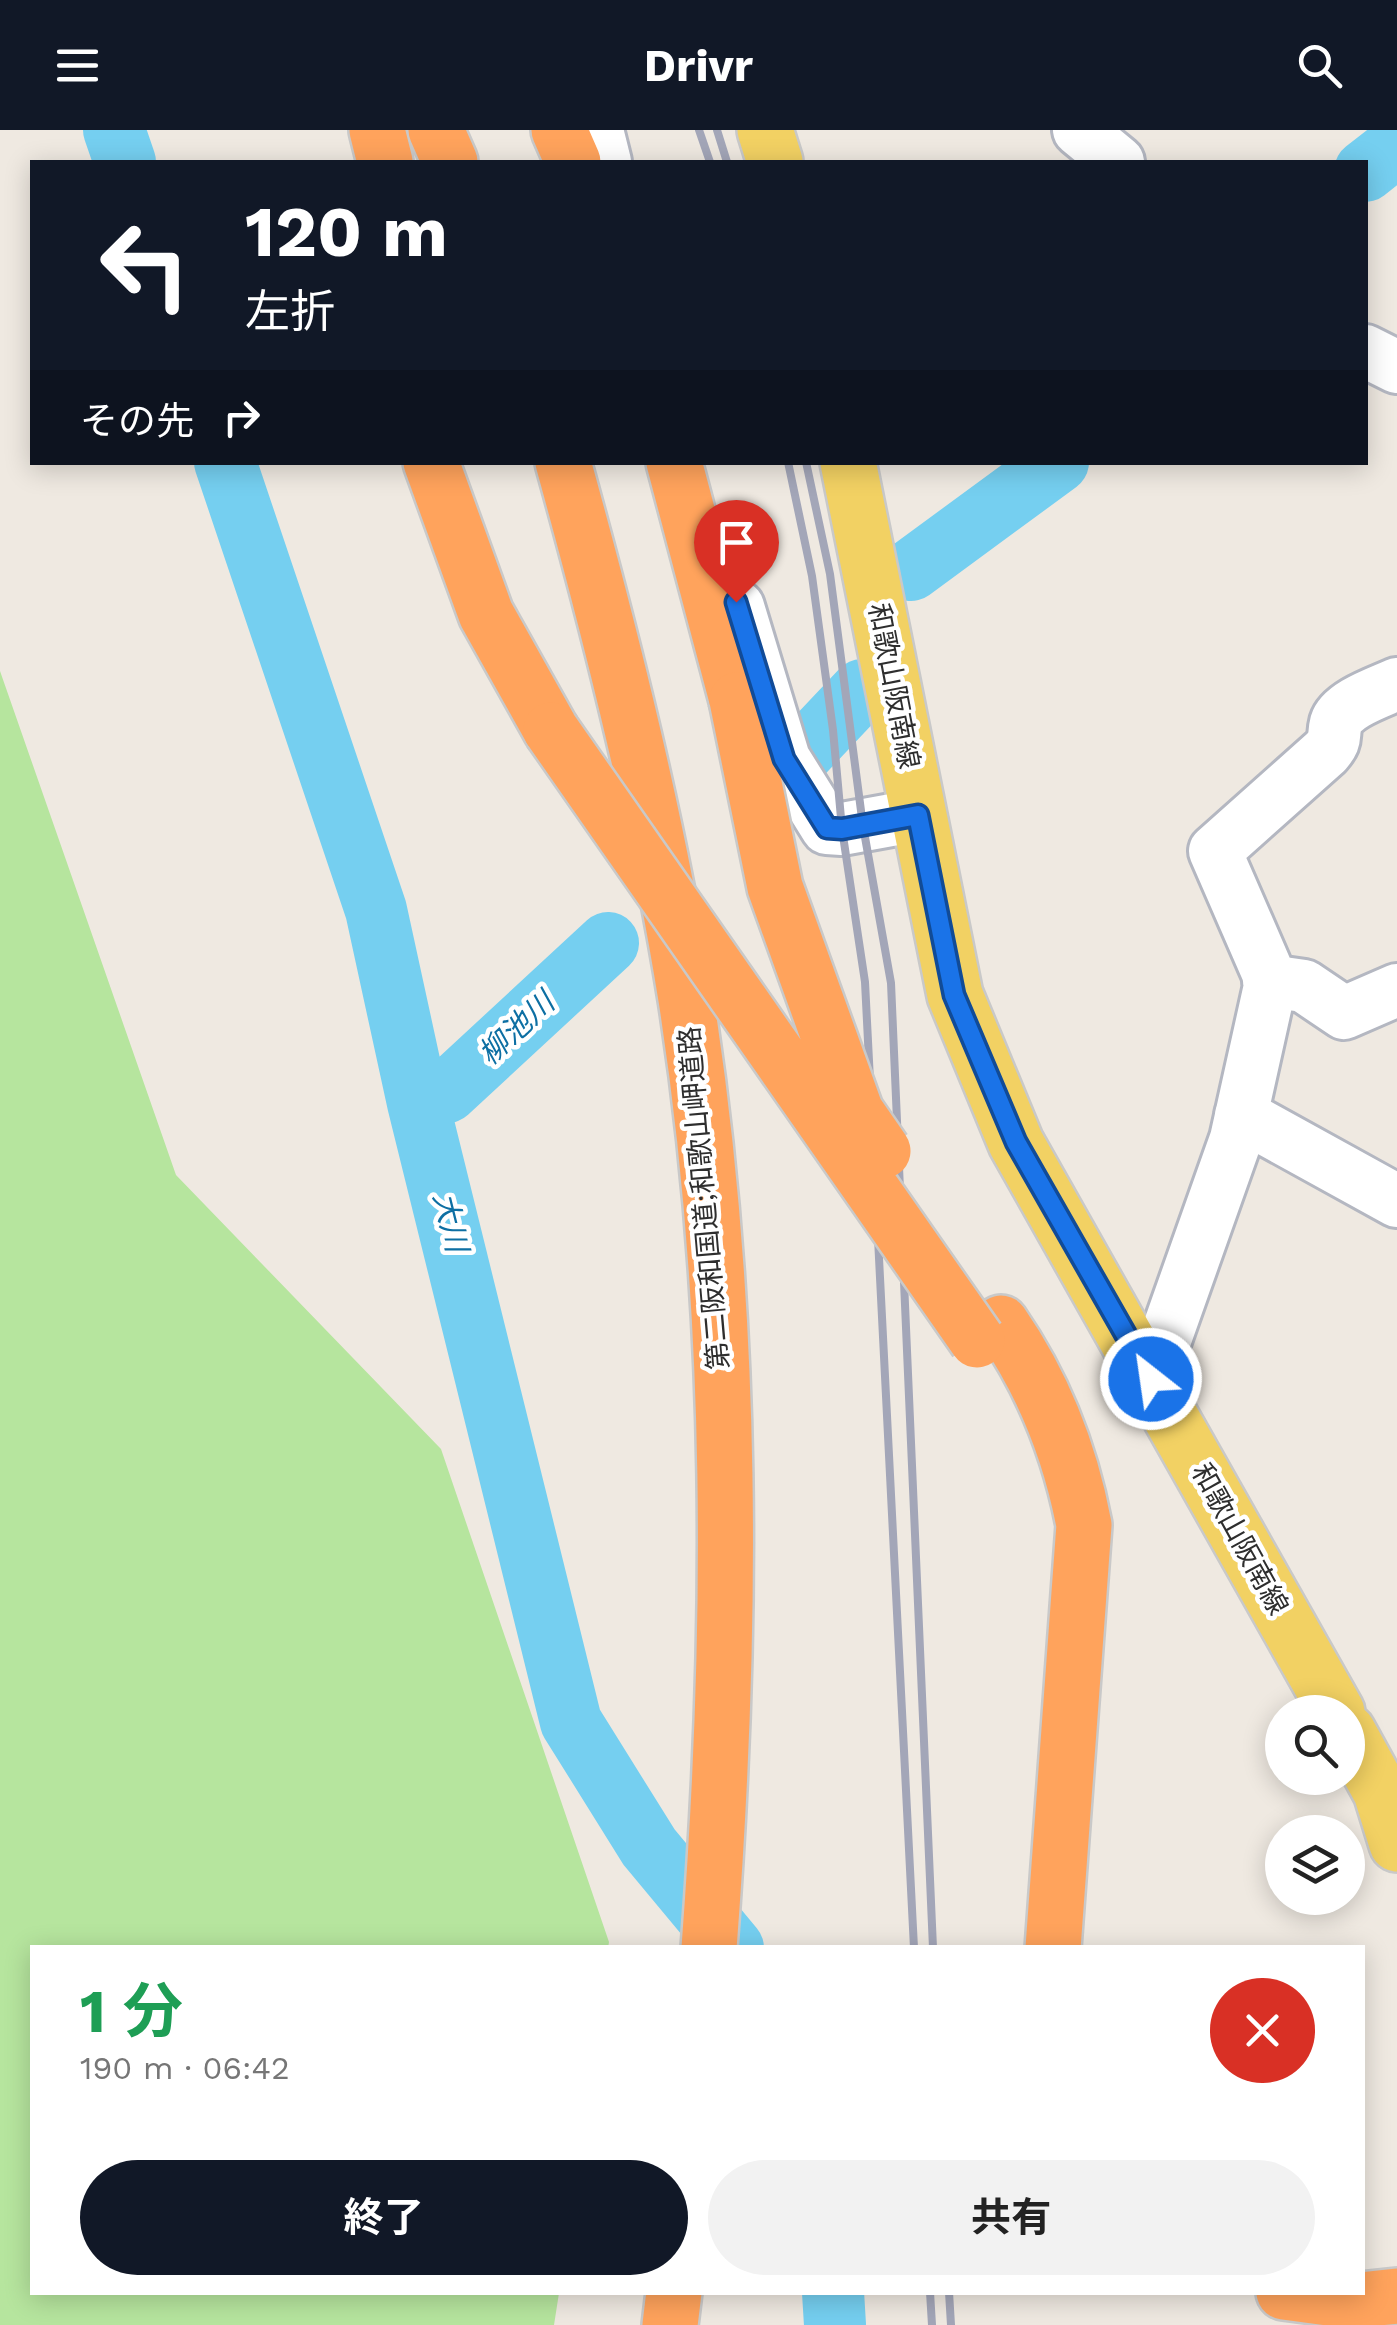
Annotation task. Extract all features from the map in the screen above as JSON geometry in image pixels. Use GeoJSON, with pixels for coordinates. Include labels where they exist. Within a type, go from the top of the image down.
{"type":"FeatureCollection","features":[{"type":"Feature","properties":{"kind":"highway"},"geometry":{"type":"LineString","coordinates":[[377,130],[384,160]]}},
{"type":"Feature","properties":{"kind":"highway"},"geometry":{"type":"LineString","coordinates":[[436,130],[449,160]]}},
{"type":"Feature","properties":{"kind":"highway"},"geometry":{"type":"LineString","coordinates":[[559,130],[572,160]]}},
{"type":"Feature","properties":{"kind":"highway"},"geometry":{"type":"LineString","coordinates":[[432,465],[486,614],[551,730],[989,1332],[1024,1357],[1054,1417],[1073,1470],[1084,1525],[1053,1945]]}},
{"type":"Feature","properties":{"kind":"highway","name":"第二阪和国道;和歌山岬道路"},"geometry":{"type":"LineString","coordinates":[[564,465],[616,654],[686,1000],[706,1177],[721,1354],[725,1527],[722,1774],[709,1945]]}},
{"type":"Feature","properties":{"kind":"highway"},"geometry":{"type":"LineString","coordinates":[[675,465],[737,700],[775,887],[856,1112],[989,1332],[1051,1519],[1016,1945]]}},
{"type":"Feature","properties":{"kind":"highway"},"geometry":{"type":"LineString","coordinates":[[1365,2270],[1397,2278]]}},
{"type":"Feature","properties":{"kind":"highway"},"geometry":{"type":"LineString","coordinates":[[670,2325],[674,2295]]}},
{"type":"Feature","properties":{"kind":"highway"},"geometry":{"type":"LineString","coordinates":[[1306,2295],[1351,2301],[1397,2296]]}},
{"type":"Feature","properties":{"kind":"main road"},"geometry":{"type":"LineString","coordinates":[[766,130],[774,160]]}},
{"type":"Feature","properties":{"kind":"main road","name":"和歌山阪南線"},"geometry":{"type":"LineString","coordinates":[[849,465],[954,995],[1016,1142],[1328,1695]]}},
{"type":"Feature","properties":{"kind":"main road"},"geometry":{"type":"LineString","coordinates":[[1365,1763],[1395,1829]]}},
{"type":"Feature","properties":{"kind":"street"},"geometry":{"type":"LineString","coordinates":[[597,130],[604,160]]}},
{"type":"Feature","properties":{"kind":"street"},"geometry":{"type":"LineString","coordinates":[[1079,130],[1116,160]]}},
{"type":"Feature","properties":{"kind":"street"},"geometry":{"type":"LineString","coordinates":[[1368,353],[1397,368]]}},
{"type":"Feature","properties":{"kind":"street"},"geometry":{"type":"LineString","coordinates":[[694,465],[788,767],[827,828],[852,828],[918,815]]}},
{"type":"Feature","properties":{"kind":"street"},"geometry":{"type":"LineString","coordinates":[[1151,1379],[1242,1115],[1269,982],[1215,850],[1326,752],[1336,741],[1336,722],[1343,713],[1397,684]]}},
{"type":"Feature","properties":{"kind":"street"},"geometry":{"type":"LineString","coordinates":[[1269,982],[1304,986],[1344,1013],[1397,990]]}},
{"type":"Feature","properties":{"kind":"street"},"geometry":{"type":"LineString","coordinates":[[1242,1115],[1397,1201]]}},
{"type":"Feature","properties":{"kind":"green space"},"geometry":{"type":"Polygon","coordinates":[[[0,671],[176,1175],[441,1449],[609,1942],[30,1945],[30,2295],[559,2295],[554,2325],[0,2325],[0,671]]]}},
{"type":"Feature","properties":{"kind":"waterway","name":"大川"},"geometry":{"type":"LineString","coordinates":[[114,130],[124,160]]}},
{"type":"Feature","properties":{"kind":"waterway","name":"柳池川"},"geometry":{"type":"LineString","coordinates":[[1368,169],[1397,146]]}},
{"type":"Feature","properties":{"kind":"waterway","name":"大川"},"geometry":{"type":"LineString","coordinates":[[226,465],[376,910],[418,1103],[571,1722],[649,1847],[731,1945]]}},
{"type":"Feature","properties":{"kind":"waterway","name":"柳池川"},"geometry":{"type":"LineString","coordinates":[[911,570],[1054,465]]}},
{"type":"Feature","properties":{"kind":"waterway","name":"柳池川"},"geometry":{"type":"LineString","coordinates":[[776,781],[862,690]]}},
{"type":"Feature","properties":{"kind":"waterway","name":"柳池川"},"geometry":{"type":"LineString","coordinates":[[418,1103],[447,1092],[608,943]]}},
{"type":"Feature","properties":{"kind":"waterway","name":"大川"},"geometry":{"type":"LineString","coordinates":[[833,2295],[835,2325]]}},
{"type":"Feature","properties":{"kind":"railway"},"geometry":{"type":"LineString","coordinates":[[699,130],[709,160]]}},
{"type":"Feature","properties":{"kind":"railway"},"geometry":{"type":"LineString","coordinates":[[717,130],[726,160]]}},
{"type":"Feature","properties":{"kind":"railway"},"geometry":{"type":"LineString","coordinates":[[789,465],[812,576],[842,829],[865,982],[914,1945]]}},
{"type":"Feature","properties":{"kind":"railway"},"geometry":{"type":"LineString","coordinates":[[807,465],[830,574],[863,826],[891,983],[933,1945]]}},
{"type":"Feature","properties":{"kind":"railway"},"geometry":{"type":"LineString","coordinates":[[930,2295],[932,2325]]}},
{"type":"Feature","properties":{"kind":"railway"},"geometry":{"type":"LineString","coordinates":[[949,2295],[951,2325]]}},
{"type":"Feature","properties":{"kind":"route"},"geometry":{"type":"LineString","coordinates":[[736,602],[784,759],[827,828],[842,829],[918,815],[954,995],[1016,1142],[1151,1379]]}}]}
